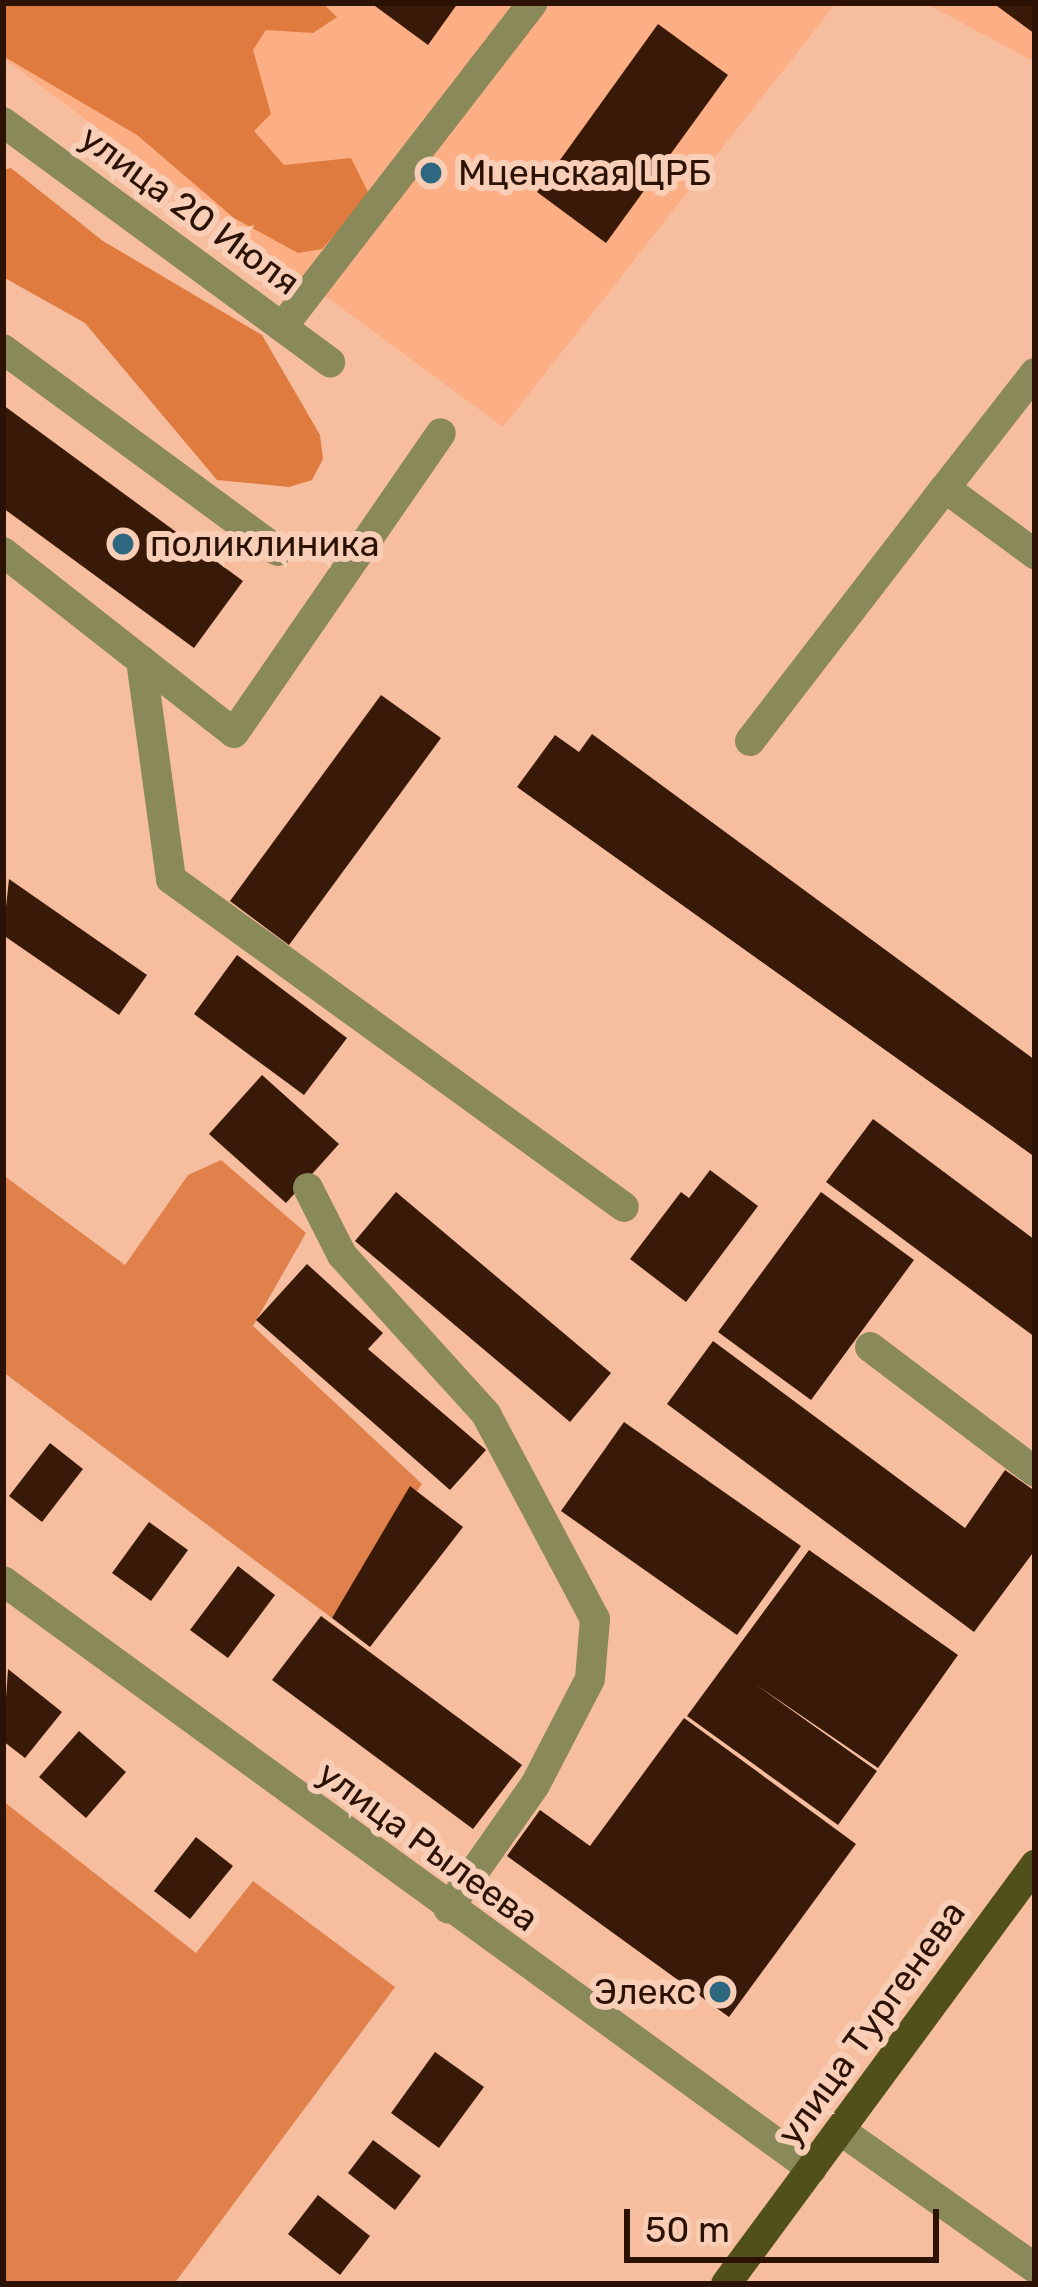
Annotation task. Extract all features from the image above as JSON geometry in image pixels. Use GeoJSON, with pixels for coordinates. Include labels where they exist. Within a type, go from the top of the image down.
{"type":"FeatureCollection","features":[{"type":"Feature","properties":{"kind":"main road","name":"улица Тургенева"},"geometry":{"type":"LineString","coordinates":[[726,2284],[1035,1865]]}},
{"type":"Feature","properties":{"kind":"street"},"geometry":{"type":"LineString","coordinates":[[284,326],[532,3]]}},
{"type":"Feature","properties":{"kind":"street","name":"улица 20 Июля"},"geometry":{"type":"LineString","coordinates":[[3,122],[330,362]]}},
{"type":"Feature","properties":{"kind":"street"},"geometry":{"type":"LineString","coordinates":[[3,349],[278,550]]}},
{"type":"Feature","properties":{"kind":"street"},"geometry":{"type":"LineString","coordinates":[[750,741],[1035,374]]}},
{"type":"Feature","properties":{"kind":"street"},"geometry":{"type":"LineString","coordinates":[[3,552],[234,733],[440,433]]}},
{"type":"Feature","properties":{"kind":"street"},"geometry":{"type":"LineString","coordinates":[[945,488],[1035,554]]}},
{"type":"Feature","properties":{"kind":"street"},"geometry":{"type":"LineString","coordinates":[[141,660],[172,879],[227,927],[624,1207]]}},
{"type":"Feature","properties":{"kind":"street"},"geometry":{"type":"LineString","coordinates":[[308,1188],[342,1255],[486,1414],[595,1618],[590,1679],[535,1785],[448,1909]]}},
{"type":"Feature","properties":{"kind":"street"},"geometry":{"type":"LineString","coordinates":[[870,1347],[1035,1472]]}},
{"type":"Feature","properties":{"kind":"street","name":"улица Рылеева"},"geometry":{"type":"LineString","coordinates":[[3,1581],[448,1909],[812,2169]]}},
{"type":"Feature","properties":{"kind":"street"},"geometry":{"type":"LineString","coordinates":[[840,2130],[1035,2268]]}},
{"type":"Feature","properties":{"kind":"shaded area","name":"Мценская ЦРБ"},"geometry":{"type":"Polygon","coordinates":[[[3,3],[836,3],[503,427],[3,58],[3,3]]]}},
{"type":"Feature","properties":{"kind":"shaded area"},"geometry":{"type":"Polygon","coordinates":[[[3,3],[322,3],[337,17],[313,33],[266,30],[253,50],[271,114],[254,131],[284,165],[351,158],[370,196],[322,249],[298,253],[234,218],[137,135],[3,56],[3,3]]]}},
{"type":"Feature","properties":{"kind":"shaded area"},"geometry":{"type":"Polygon","coordinates":[[[925,3],[1035,3],[1035,62],[925,3]]]}},
{"type":"Feature","properties":{"kind":"shaded area"},"geometry":{"type":"Polygon","coordinates":[[[11,168],[103,241],[262,335],[320,435],[323,459],[312,480],[289,487],[217,480],[85,323],[3,277],[3,170],[11,168]]]}},
{"type":"Feature","properties":{"kind":"shaded area"},"geometry":{"type":"Polygon","coordinates":[[[221,1160],[306,1233],[253,1326],[422,1484],[332,1618],[3,1372],[3,1175],[125,1265],[188,1175],[221,1160]]]}},
{"type":"Feature","properties":{"kind":"shaded area"},"geometry":{"type":"Polygon","coordinates":[[[3,1801],[196,1953],[253,1881],[395,1987],[174,2284],[3,2284],[3,1801]]]}},
{"type":"Feature","properties":{"kind":"building"},"geometry":{"type":"Polygon","coordinates":[[[371,3],[458,3],[428,45],[371,3]]]}},
{"type":"Feature","properties":{"kind":"building"},"geometry":{"type":"Polygon","coordinates":[[[993,3],[1035,3],[1035,34],[993,3]]]}},
{"type":"Feature","properties":{"kind":"building"},"geometry":{"type":"Polygon","coordinates":[[[658,24],[728,75],[606,243],[537,192],[658,24]]]}},
{"type":"Feature","properties":{"kind":"building","name":"поликлиника"},"geometry":{"type":"Polygon","coordinates":[[[3,405],[243,581],[194,648],[3,508],[3,405]]]}},
{"type":"Feature","properties":{"kind":"building"},"geometry":{"type":"Polygon","coordinates":[[[381,695],[441,738],[289,945],[230,901],[381,695]]]}},
{"type":"Feature","properties":{"kind":"building"},"geometry":{"type":"Polygon","coordinates":[[[592,734],[1035,1060],[1035,1157],[517,787],[555,735],[579,752],[592,734]]]}},
{"type":"Feature","properties":{"kind":"building"},"geometry":{"type":"Polygon","coordinates":[[[9,879],[147,975],[119,1015],[3,935],[9,879]]]}},
{"type":"Feature","properties":{"kind":"building"},"geometry":{"type":"Polygon","coordinates":[[[237,955],[347,1038],[304,1095],[194,1014],[237,955]]]}},
{"type":"Feature","properties":{"kind":"building"},"geometry":{"type":"Polygon","coordinates":[[[262,1075],[339,1144],[286,1203],[209,1134],[262,1075]]]}},
{"type":"Feature","properties":{"kind":"building"},"geometry":{"type":"Polygon","coordinates":[[[873,1119],[1035,1240],[1035,1337],[826,1182],[873,1119]]]}},
{"type":"Feature","properties":{"kind":"building"},"geometry":{"type":"Polygon","coordinates":[[[710,1170],[758,1206],[686,1302],[630,1259],[681,1192],[689,1198],[710,1170]]]}},
{"type":"Feature","properties":{"kind":"building"},"geometry":{"type":"Polygon","coordinates":[[[396,1192],[611,1373],[570,1422],[355,1241],[396,1192]]]}},
{"type":"Feature","properties":{"kind":"building"},"geometry":{"type":"Polygon","coordinates":[[[821,1192],[914,1260],[811,1400],[718,1332],[821,1192]]]}},
{"type":"Feature","properties":{"kind":"building"},"geometry":{"type":"Polygon","coordinates":[[[307,1264],[383,1333],[368,1349],[486,1450],[450,1490],[256,1320],[307,1264]]]}},
{"type":"Feature","properties":{"kind":"building"},"geometry":{"type":"Polygon","coordinates":[[[713,1341],[965,1528],[1005,1470],[1035,1491],[1035,1550],[974,1632],[667,1404],[713,1341]]]}},
{"type":"Feature","properties":{"kind":"building"},"geometry":{"type":"Polygon","coordinates":[[[624,1422],[801,1546],[737,1635],[561,1511],[624,1422]]]}},
{"type":"Feature","properties":{"kind":"building"},"geometry":{"type":"Polygon","coordinates":[[[50,1443],[83,1469],[42,1522],[9,1496],[50,1443]]]}},
{"type":"Feature","properties":{"kind":"building"},"geometry":{"type":"Polygon","coordinates":[[[410,1486],[463,1527],[370,1647],[332,1618],[410,1486]]]}},
{"type":"Feature","properties":{"kind":"building"},"geometry":{"type":"Polygon","coordinates":[[[149,1522],[188,1550],[151,1601],[112,1573],[149,1522]]]}},
{"type":"Feature","properties":{"kind":"building"},"geometry":{"type":"Polygon","coordinates":[[[809,1550],[958,1655],[878,1768],[755,1684],[877,1771],[838,1825],[687,1716],[809,1550]]]}},
{"type":"Feature","properties":{"kind":"building"},"geometry":{"type":"Polygon","coordinates":[[[238,1566],[275,1595],[228,1658],[190,1630],[238,1566]]]}},
{"type":"Feature","properties":{"kind":"building"},"geometry":{"type":"Polygon","coordinates":[[[321,1616],[522,1765],[473,1829],[272,1680],[321,1616]]]}},
{"type":"Feature","properties":{"kind":"building"},"geometry":{"type":"Polygon","coordinates":[[[8,1669],[62,1712],[25,1758],[3,1741],[8,1669]]]}},
{"type":"Feature","properties":{"kind":"building"},"geometry":{"type":"Polygon","coordinates":[[[684,1718],[856,1844],[729,2017],[507,1856],[540,1810],[590,1846],[684,1718]]]}},
{"type":"Feature","properties":{"kind":"building"},"geometry":{"type":"Polygon","coordinates":[[[79,1731],[126,1772],[86,1818],[39,1777],[79,1731]]]}},
{"type":"Feature","properties":{"kind":"building"},"geometry":{"type":"Polygon","coordinates":[[[196,1837],[233,1866],[190,1919],[154,1891],[196,1837]]]}},
{"type":"Feature","properties":{"kind":"building"},"geometry":{"type":"Polygon","coordinates":[[[435,2052],[484,2087],[439,2148],[391,2113],[435,2052]]]}},
{"type":"Feature","properties":{"kind":"building"},"geometry":{"type":"Polygon","coordinates":[[[373,2140],[421,2176],[395,2210],[348,2173],[373,2140]]]}},
{"type":"Feature","properties":{"kind":"building"},"geometry":{"type":"Polygon","coordinates":[[[318,2195],[370,2236],[340,2275],[288,2234],[318,2195]]]}},
{"type":"Feature","properties":{"kind":"place","name":"Мценская ЦРБ"},"geometry":{"type":"Point","coordinates":[431,173]}},
{"type":"Feature","properties":{"kind":"place","name":"поликлиника"},"geometry":{"type":"Point","coordinates":[123,544]}},
{"type":"Feature","properties":{"kind":"place","name":"Элекс"},"geometry":{"type":"Point","coordinates":[720,1992]}}]}
